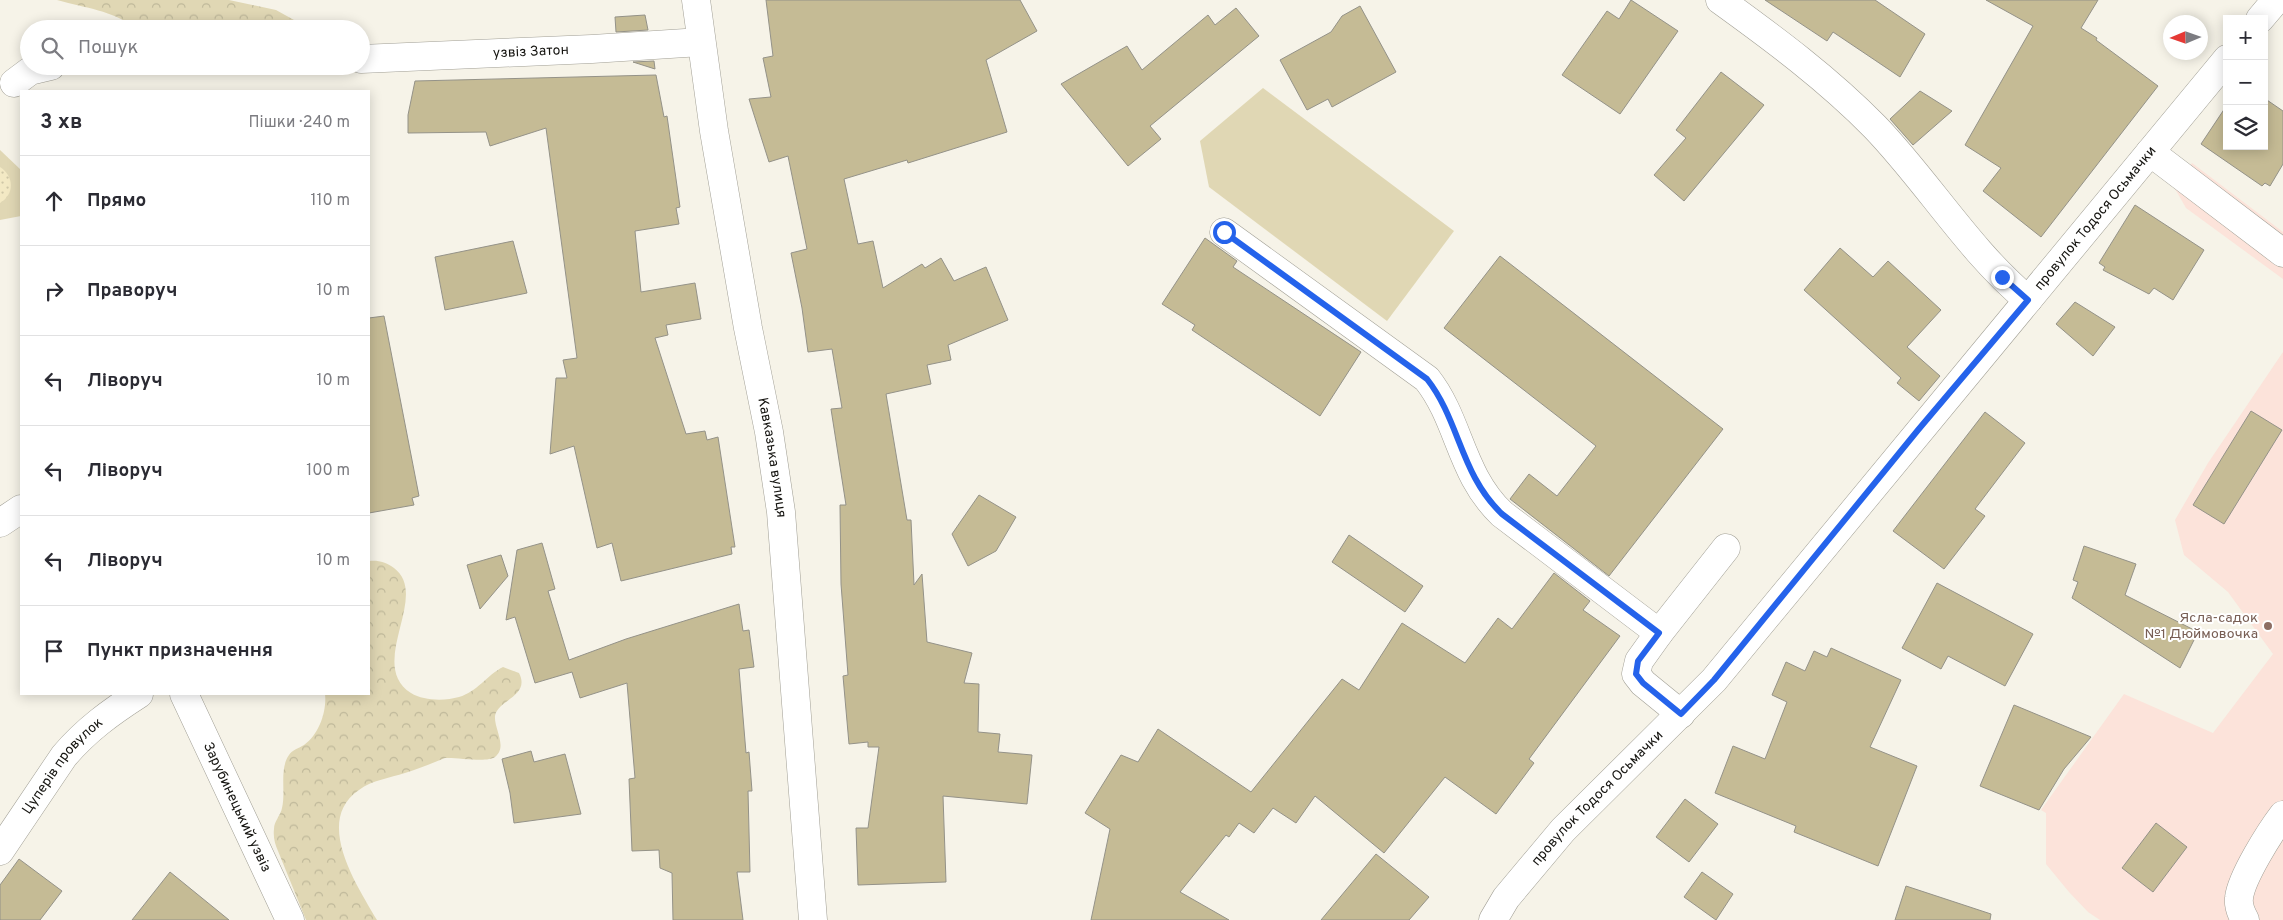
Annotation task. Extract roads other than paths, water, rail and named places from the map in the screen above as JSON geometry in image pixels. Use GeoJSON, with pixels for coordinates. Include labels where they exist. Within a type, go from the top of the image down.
{"type":"FeatureCollection","features":[{"type":"Feature","properties":{"kind":"street","name":"Кавказька вулиця"},"geometry":{"type":"LineString","coordinates":[[696,0],[730,229],[769,432],[781,512],[813,920]]}},
{"type":"Feature","properties":{"kind":"street"},"geometry":{"type":"LineString","coordinates":[[1720,0],[1793,54],[1874,126],[2002,277],[2028,300]]}},
{"type":"Feature","properties":{"kind":"street"},"geometry":{"type":"LineString","coordinates":[[2263,15],[2276,0]]}},
{"type":"Feature","properties":{"kind":"street","name":"узвіз Затон"},"geometry":{"type":"LineString","coordinates":[[370,59],[592,49],[701,42]]}},
{"type":"Feature","properties":{"kind":"street","name":"провулок Тодося Осьмачки"},"geometry":{"type":"LineString","coordinates":[[1493,920],[1512,890],[1563,830],[1714,680],[1918,430],[2226,60]]}},
{"type":"Feature","properties":{"kind":"street"},"geometry":{"type":"LineString","coordinates":[[12,83],[24,75]]}},
{"type":"Feature","properties":{"kind":"street"},"geometry":{"type":"LineString","coordinates":[[2150,152],[2283,253]]}},
{"type":"Feature","properties":{"kind":"street"},"geometry":{"type":"LineString","coordinates":[[1224,232],[1427,379],[1437,392],[1476,482],[1487,500],[1502,514],[1659,633]]}},
{"type":"Feature","properties":{"kind":"street"},"geometry":{"type":"LineString","coordinates":[[0,523],[20,510]]}},
{"type":"Feature","properties":{"kind":"street"},"geometry":{"type":"LineString","coordinates":[[1681,714],[1643,683],[1636,674],[1638,661],[1726,548]]}},
{"type":"Feature","properties":{"kind":"street","name":"Цуперів провулок"},"geometry":{"type":"LineString","coordinates":[[0,851],[74,743],[99,720],[137,695]]}},
{"type":"Feature","properties":{"kind":"street","name":"Зарубинецький узвіз"},"geometry":{"type":"LineString","coordinates":[[184,695],[290,920]]}},
{"type":"Feature","properties":{"kind":"street"},"geometry":{"type":"LineString","coordinates":[[2245,920],[2238,903],[2240,889],[2265,842],[2283,815]]}},
{"type":"Feature","properties":{"kind":"place","name":"Ясла-садок №1 Дюймовочка"},"geometry":{"type":"Point","coordinates":[2268,626]}}]}
